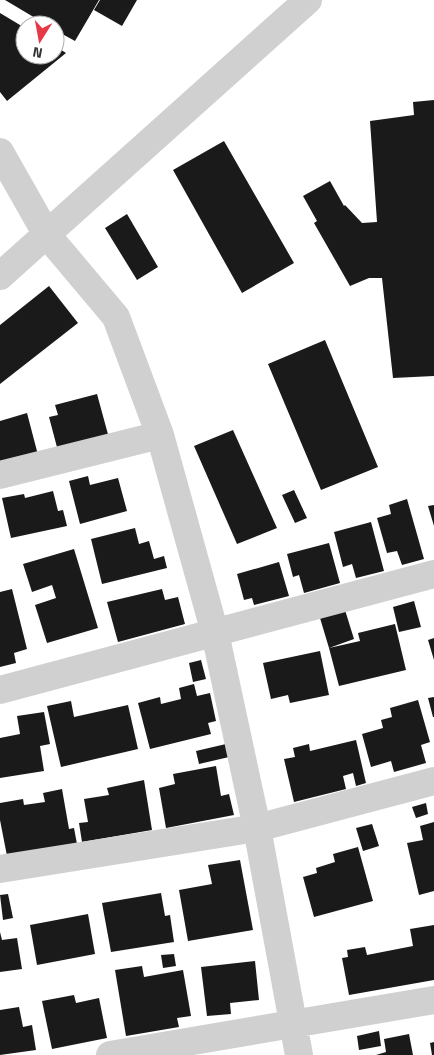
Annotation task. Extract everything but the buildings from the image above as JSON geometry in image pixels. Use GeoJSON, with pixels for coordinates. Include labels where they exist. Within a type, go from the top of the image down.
{"type":"FeatureCollection","features":[{"type":"Feature","properties":{"kind":"street"},"geometry":{"type":"LineString","coordinates":[[0,276],[308,0]]}},
{"type":"Feature","properties":{"kind":"street"},"geometry":{"type":"LineString","coordinates":[[0,152],[48,235],[116,317],[160,435],[215,633],[257,828],[298,1055]]}},
{"type":"Feature","properties":{"kind":"street"},"geometry":{"type":"LineString","coordinates":[[0,475],[160,435]]}},
{"type":"Feature","properties":{"kind":"street"},"geometry":{"type":"LineString","coordinates":[[0,690],[434,574]]}},
{"type":"Feature","properties":{"kind":"street"},"geometry":{"type":"LineString","coordinates":[[0,869],[257,828],[434,781]]}},
{"type":"Feature","properties":{"kind":"street"},"geometry":{"type":"LineString","coordinates":[[110,1055],[434,1000]]}}]}
